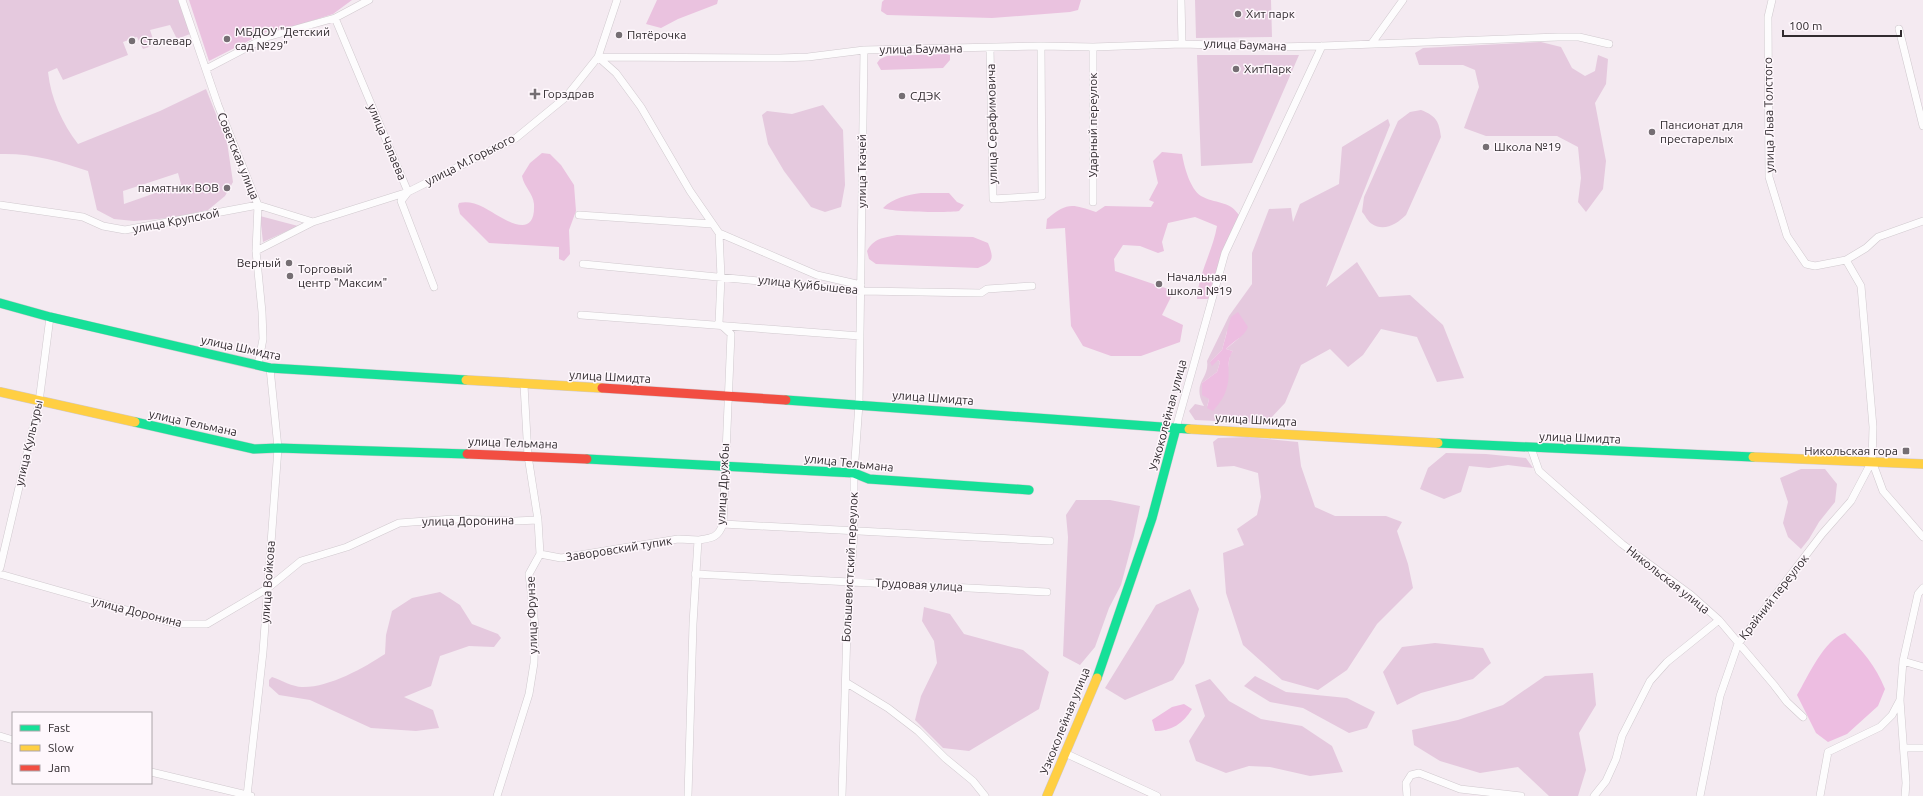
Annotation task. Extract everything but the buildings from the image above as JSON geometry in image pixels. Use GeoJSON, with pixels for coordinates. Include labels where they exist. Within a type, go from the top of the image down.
{"type":"FeatureCollection","features":[{"type":"Feature","properties":{"kind":"main road","name":"улица Шмидта"},"geometry":{"type":"LineString","coordinates":[[0,303],[50,317],[270,368],[524,385],[859,404],[1176,428],[1531,448],[1923,464]]}},
{"type":"Feature","properties":{"kind":"main road","name":"улица Тельмана"},"geometry":{"type":"LineString","coordinates":[[0,392],[39,402],[254,449],[278,448],[724,464],[854,473],[869,478],[1029,490]]}},
{"type":"Feature","properties":{"kind":"main road","name":"Узкоколейная улица"},"geometry":{"type":"LineString","coordinates":[[1047,796],[1067,754],[1106,650],[1152,518],[1176,428]]}},
{"type":"Feature","properties":{"kind":"street","name":"Советская улица"},"geometry":{"type":"LineString","coordinates":[[182,0],[218,105],[258,205],[256,251],[263,332],[258,365]]}},
{"type":"Feature","properties":{"kind":"street"},"geometry":{"type":"LineString","coordinates":[[206,69],[267,38],[335,18],[369,0]]}},
{"type":"Feature","properties":{"kind":"street","name":"улица М.Горького"},"geometry":{"type":"LineString","coordinates":[[256,251],[313,222],[408,192],[516,138],[566,96],[598,57],[617,0]]}},
{"type":"Feature","properties":{"kind":"street"},"geometry":{"type":"LineString","coordinates":[[1181,0],[1182,44]]}},
{"type":"Feature","properties":{"kind":"street"},"geometry":{"type":"LineString","coordinates":[[1372,43],[1403,0]]}},
{"type":"Feature","properties":{"kind":"street","name":"улица Льва Толстого"},"geometry":{"type":"LineString","coordinates":[[1772,0],[1768,17],[1769,177],[1787,236],[1806,264],[1815,266],[1846,260]]}},
{"type":"Feature","properties":{"kind":"street","name":"улица Чапаева"},"geometry":{"type":"LineString","coordinates":[[335,18],[408,192],[401,201],[434,287]]}},
{"type":"Feature","properties":{"kind":"street"},"geometry":{"type":"LineString","coordinates":[[1899,29],[1923,126]]}},
{"type":"Feature","properties":{"kind":"street","name":"улица Баумана"},"geometry":{"type":"LineString","coordinates":[[598,57],[780,58],[808,57],[864,50],[1041,46],[1094,47],[1182,44],[1276,47],[1579,37],[1609,44]]}},
{"type":"Feature","properties":{"kind":"street","name":"улица Серафимовича"},"geometry":{"type":"LineString","coordinates":[[990,48],[993,199],[1042,196],[1041,46]]}},
{"type":"Feature","properties":{"kind":"street","name":"Узкоколейная улица"},"geometry":{"type":"LineString","coordinates":[[1176,428],[1226,254],[1322,46]]}},
{"type":"Feature","properties":{"kind":"street","name":"Ударный переулок"},"geometry":{"type":"LineString","coordinates":[[1093,202],[1094,47]]}},
{"type":"Feature","properties":{"kind":"street","name":"улица Ткачей"},"geometry":{"type":"LineString","coordinates":[[861,288],[864,50]]}},
{"type":"Feature","properties":{"kind":"street"},"geometry":{"type":"LineString","coordinates":[[598,57],[616,73],[641,107],[690,192],[719,233],[818,274],[861,288]]}},
{"type":"Feature","properties":{"kind":"street","name":"улица Крупской"},"geometry":{"type":"LineString","coordinates":[[0,205],[83,217],[103,226],[125,230],[258,205]]}},
{"type":"Feature","properties":{"kind":"street"},"geometry":{"type":"LineString","coordinates":[[258,205],[313,222]]}},
{"type":"Feature","properties":{"kind":"street"},"geometry":{"type":"LineString","coordinates":[[579,215],[712,224]]}},
{"type":"Feature","properties":{"kind":"street"},"geometry":{"type":"LineString","coordinates":[[1923,221],[1878,237],[1866,248],[1846,260],[1861,286],[1872,427],[1872,461],[1883,491],[1923,537]]}},
{"type":"Feature","properties":{"kind":"street","name":"улица Дружбы"},"geometry":{"type":"LineString","coordinates":[[698,540],[711,538],[720,533],[723,524],[724,464],[729,396],[731,334],[719,323],[721,277],[719,233]]}},
{"type":"Feature","properties":{"kind":"street","name":"улица Куйбышева"},"geometry":{"type":"LineString","coordinates":[[583,264],[861,288],[981,293],[987,289],[1032,286]]}},
{"type":"Feature","properties":{"kind":"street","name":"Большевистский переулок"},"geometry":{"type":"LineString","coordinates":[[842,796],[847,683],[849,581],[854,532],[854,473],[859,404],[861,288]]}},
{"type":"Feature","properties":{"kind":"street"},"geometry":{"type":"LineString","coordinates":[[581,315],[860,336]]}},
{"type":"Feature","properties":{"kind":"street","name":"улица Культуры"},"geometry":{"type":"LineString","coordinates":[[0,568],[39,402],[50,317]]}},
{"type":"Feature","properties":{"kind":"street","name":"улица Войкова"},"geometry":{"type":"LineString","coordinates":[[248,796],[263,652],[278,448],[270,368]]}},
{"type":"Feature","properties":{"kind":"street"},"geometry":{"type":"LineString","coordinates":[[524,385],[528,456],[538,520],[540,554]]}},
{"type":"Feature","properties":{"kind":"street","name":"Никольская улица"},"geometry":{"type":"LineString","coordinates":[[1531,448],[1539,471],[1622,544],[1691,595],[1719,620],[1787,702],[1804,717]]}},
{"type":"Feature","properties":{"kind":"street","name":"Крайний переулок"},"geometry":{"type":"LineString","coordinates":[[1700,796],[1720,696],[1738,644],[1822,534],[1851,501],[1872,461]]}},
{"type":"Feature","properties":{"kind":"street","name":"улица Доронина"},"geometry":{"type":"LineString","coordinates":[[0,574],[176,624],[207,624],[268,588],[301,561],[347,547],[399,523],[453,519],[515,521],[538,520]]}},
{"type":"Feature","properties":{"kind":"street"},"geometry":{"type":"LineString","coordinates":[[723,524],[1050,542]]}},
{"type":"Feature","properties":{"kind":"street","name":"Заворовский тупик"},"geometry":{"type":"LineString","coordinates":[[540,554],[561,558],[678,540],[698,540]]}},
{"type":"Feature","properties":{"kind":"street"},"geometry":{"type":"LineString","coordinates":[[688,796],[695,574],[698,540]]}},
{"type":"Feature","properties":{"kind":"street","name":"улица Фрунзе"},"geometry":{"type":"LineString","coordinates":[[498,796],[529,694],[534,663],[535,626],[529,574],[540,554]]}},
{"type":"Feature","properties":{"kind":"street","name":"Трудовая улица"},"geometry":{"type":"LineString","coordinates":[[695,574],[1047,592]]}},
{"type":"Feature","properties":{"kind":"street"},"geometry":{"type":"LineString","coordinates":[[1905,796],[1906,783],[1900,700],[1903,661],[1918,594],[1923,588]]}},
{"type":"Feature","properties":{"kind":"street"},"geometry":{"type":"LineString","coordinates":[[1594,796],[1606,781],[1616,759],[1622,736],[1650,681],[1667,662],[1719,620]]}},
{"type":"Feature","properties":{"kind":"street"},"geometry":{"type":"LineString","coordinates":[[1903,661],[1923,667]]}},
{"type":"Feature","properties":{"kind":"street"},"geometry":{"type":"LineString","coordinates":[[847,683],[888,708],[918,730],[945,758],[973,781],[985,796]]}},
{"type":"Feature","properties":{"kind":"street"},"geometry":{"type":"LineString","coordinates":[[1820,796],[1828,752],[1880,727],[1892,715],[1900,700]]}},
{"type":"Feature","properties":{"kind":"street"},"geometry":{"type":"LineString","coordinates":[[0,736],[12,740]]}},
{"type":"Feature","properties":{"kind":"street"},"geometry":{"type":"LineString","coordinates":[[1904,748],[1923,748]]}},
{"type":"Feature","properties":{"kind":"street"},"geometry":{"type":"LineString","coordinates":[[1067,754],[1157,796]]}},
{"type":"Feature","properties":{"kind":"street"},"geometry":{"type":"LineString","coordinates":[[152,772],[248,796]]}},
{"type":"Feature","properties":{"kind":"street"},"geometry":{"type":"LineString","coordinates":[[1407,796],[1406,783],[1411,775],[1419,773],[1460,789],[1520,796]]}},
{"type":"Feature","properties":{"kind":"shaded area"},"geometry":{"type":"Polygon","coordinates":[[[0,0],[179,0],[190,34],[177,39],[170,25],[150,30],[155,45],[143,49],[137,37],[123,42],[128,55],[63,80],[57,68],[48,72],[49,82],[62,119],[78,144],[160,111],[206,89],[227,142],[233,182],[225,196],[208,210],[170,218],[134,221],[114,219],[97,210],[88,171],[45,158],[0,154],[0,0]],[[178,173],[123,191],[124,204],[181,184],[178,173]]]}},
{"type":"Feature","properties":{"kind":"shaded area","name":"МБДОУ \"Детский сад №29\""},"geometry":{"type":"Polygon","coordinates":[[[189,0],[352,0],[333,14],[289,28],[268,31],[209,61],[189,0]]]}},
{"type":"Feature","properties":{"kind":"shaded area"},"geometry":{"type":"Polygon","coordinates":[[[657,0],[718,0],[717,4],[678,19],[661,28],[646,24],[657,0]]]}},
{"type":"Feature","properties":{"kind":"shaded area"},"geometry":{"type":"Polygon","coordinates":[[[884,0],[1081,0],[1078,10],[1070,12],[992,18],[887,15],[881,11],[882,2],[884,0]]]}},
{"type":"Feature","properties":{"kind":"shaded area"},"geometry":{"type":"Polygon","coordinates":[[[1195,0],[1271,0],[1272,37],[1196,38],[1195,0]]]}},
{"type":"Feature","properties":{"kind":"shaded area"},"geometry":{"type":"Polygon","coordinates":[[[1541,42],[1561,47],[1572,68],[1585,76],[1595,71],[1598,55],[1608,59],[1606,84],[1595,103],[1606,161],[1603,189],[1586,212],[1578,202],[1581,178],[1578,147],[1557,136],[1486,136],[1464,128],[1479,87],[1475,70],[1463,65],[1419,65],[1415,53],[1423,48],[1541,42]]]}},
{"type":"Feature","properties":{"kind":"shaded area"},"geometry":{"type":"Polygon","coordinates":[[[950,55],[950,60],[943,68],[881,70],[877,63],[880,59],[887,56],[950,55]]]}},
{"type":"Feature","properties":{"kind":"shaded area"},"geometry":{"type":"Polygon","coordinates":[[[1197,55],[1299,55],[1252,163],[1201,166],[1197,55]]]}},
{"type":"Feature","properties":{"kind":"shaded area"},"geometry":{"type":"Polygon","coordinates":[[[823,105],[843,130],[845,185],[841,207],[825,212],[811,207],[784,171],[768,144],[762,115],[767,111],[792,114],[823,105]]]}},
{"type":"Feature","properties":{"kind":"shaded area"},"geometry":{"type":"Polygon","coordinates":[[[1421,110],[1430,114],[1436,120],[1441,137],[1406,215],[1390,226],[1381,227],[1372,224],[1362,212],[1364,197],[1398,121],[1410,112],[1421,110]]]}},
{"type":"Feature","properties":{"kind":"shaded area"},"geometry":{"type":"Polygon","coordinates":[[[1388,119],[1390,125],[1326,287],[1357,262],[1379,297],[1410,295],[1443,325],[1464,378],[1437,382],[1417,337],[1381,329],[1363,355],[1348,367],[1330,349],[1301,365],[1285,403],[1270,419],[1260,423],[1195,420],[1189,411],[1195,404],[1204,406],[1199,391],[1206,372],[1207,361],[1229,316],[1252,284],[1252,253],[1269,209],[1291,208],[1293,222],[1300,204],[1339,184],[1342,147],[1388,119]],[[1227,331],[1222,350],[1210,362],[1218,360],[1220,362],[1217,372],[1202,383],[1209,399],[1207,407],[1228,367],[1230,355],[1233,351],[1226,349],[1239,338],[1227,331]]]}},
{"type":"Feature","properties":{"kind":"shaded area"},"geometry":{"type":"Polygon","coordinates":[[[1162,152],[1182,154],[1188,177],[1197,193],[1201,196],[1231,207],[1239,215],[1209,299],[1197,299],[1200,281],[1217,226],[1195,217],[1168,223],[1162,242],[1164,251],[1158,253],[1140,246],[1123,245],[1114,259],[1115,271],[1174,291],[1162,315],[1183,325],[1180,342],[1141,356],[1111,356],[1083,346],[1071,326],[1065,228],[1046,229],[1047,219],[1054,213],[1070,206],[1081,207],[1096,212],[1105,206],[1151,207],[1154,202],[1149,200],[1158,183],[1153,161],[1162,152]]]}},
{"type":"Feature","properties":{"kind":"shaded area"},"geometry":{"type":"Polygon","coordinates":[[[542,153],[550,154],[561,165],[574,185],[576,211],[569,230],[570,254],[564,261],[559,259],[559,247],[489,243],[460,214],[458,206],[459,203],[462,202],[474,203],[515,224],[523,225],[529,223],[533,216],[534,204],[522,176],[530,163],[542,153]]]}},
{"type":"Feature","properties":{"kind":"shaded area"},"geometry":{"type":"Polygon","coordinates":[[[921,193],[949,193],[957,202],[964,205],[959,211],[953,212],[907,211],[883,208],[900,198],[921,193]]]}},
{"type":"Feature","properties":{"kind":"shaded area"},"geometry":{"type":"Polygon","coordinates":[[[260,216],[298,226],[263,242],[260,216]]]}},
{"type":"Feature","properties":{"kind":"shaded area"},"geometry":{"type":"Polygon","coordinates":[[[897,235],[973,237],[988,243],[992,256],[987,264],[978,268],[876,264],[869,259],[867,251],[873,243],[879,239],[897,235]]]}},
{"type":"Feature","properties":{"kind":"shaded area"},"geometry":{"type":"Polygon","coordinates":[[[1238,312],[1248,327],[1241,336],[1226,349],[1233,351],[1229,359],[1228,382],[1220,403],[1213,411],[1207,408],[1209,399],[1202,395],[1202,383],[1217,372],[1220,362],[1218,360],[1212,366],[1210,362],[1222,350],[1231,317],[1238,312]]]}},
{"type":"Feature","properties":{"kind":"shaded area"},"geometry":{"type":"Polygon","coordinates":[[[1248,437],[1298,442],[1301,466],[1315,507],[1335,516],[1386,516],[1402,522],[1397,531],[1408,564],[1413,588],[1377,624],[1347,670],[1318,690],[1282,680],[1243,645],[1226,593],[1223,553],[1244,545],[1237,529],[1257,515],[1261,497],[1258,473],[1234,466],[1217,467],[1213,442],[1218,438],[1248,437]]]}},
{"type":"Feature","properties":{"kind":"shaded area"},"geometry":{"type":"Polygon","coordinates":[[[1446,453],[1486,454],[1526,458],[1533,468],[1508,465],[1489,468],[1469,466],[1461,492],[1444,499],[1420,489],[1428,468],[1446,453]]]}},
{"type":"Feature","properties":{"kind":"shaded area"},"geometry":{"type":"Polygon","coordinates":[[[1801,469],[1825,469],[1837,484],[1835,502],[1819,522],[1801,549],[1788,537],[1783,523],[1788,502],[1780,478],[1801,469]]]}},
{"type":"Feature","properties":{"kind":"shaded area"},"geometry":{"type":"Polygon","coordinates":[[[1076,500],[1110,500],[1140,506],[1121,585],[1109,608],[1095,647],[1080,665],[1063,656],[1068,537],[1066,515],[1076,500]]]}},
{"type":"Feature","properties":{"kind":"shaded area"},"geometry":{"type":"Polygon","coordinates":[[[1190,589],[1199,609],[1184,663],[1173,680],[1125,700],[1105,688],[1156,605],[1190,589]]]}},
{"type":"Feature","properties":{"kind":"shaded area"},"geometry":{"type":"Polygon","coordinates":[[[440,592],[460,605],[472,624],[498,634],[501,638],[494,647],[469,646],[440,656],[431,686],[404,697],[433,710],[439,728],[416,731],[371,728],[310,700],[279,695],[269,686],[269,680],[272,677],[298,687],[323,684],[334,681],[367,665],[385,654],[386,635],[392,611],[412,598],[440,592]]]}},
{"type":"Feature","properties":{"kind":"shaded area"},"geometry":{"type":"Polygon","coordinates":[[[924,607],[950,614],[964,634],[1023,650],[1049,672],[1039,709],[969,751],[943,748],[915,720],[921,696],[937,663],[934,641],[922,621],[924,607]]]}},
{"type":"Feature","properties":{"kind":"shaded area"},"geometry":{"type":"Polygon","coordinates":[[[1845,633],[1868,659],[1885,689],[1878,706],[1847,734],[1828,742],[1816,733],[1797,695],[1823,651],[1837,637],[1845,633]]]}},
{"type":"Feature","properties":{"kind":"shaded area"},"geometry":{"type":"Polygon","coordinates":[[[1435,643],[1483,648],[1491,663],[1473,679],[1421,693],[1397,705],[1383,672],[1402,647],[1435,643]]]}},
{"type":"Feature","properties":{"kind":"shaded area"},"geometry":{"type":"Polygon","coordinates":[[[1593,673],[1596,705],[1579,733],[1586,770],[1578,796],[1549,796],[1518,767],[1480,773],[1440,761],[1414,745],[1412,730],[1458,720],[1503,705],[1545,676],[1593,673]]]}},
{"type":"Feature","properties":{"kind":"shaded area"},"geometry":{"type":"Polygon","coordinates":[[[1255,676],[1286,692],[1347,698],[1375,712],[1367,728],[1349,733],[1303,708],[1270,702],[1244,686],[1255,676]]]}},
{"type":"Feature","properties":{"kind":"shaded area"},"geometry":{"type":"Polygon","coordinates":[[[1210,679],[1229,701],[1261,719],[1302,726],[1332,746],[1343,772],[1310,776],[1270,767],[1249,766],[1226,773],[1196,761],[1189,741],[1205,716],[1195,685],[1210,679]]]}},
{"type":"Feature","properties":{"kind":"shaded area"},"geometry":{"type":"Polygon","coordinates":[[[1184,704],[1192,709],[1181,723],[1166,730],[1155,731],[1152,720],[1172,707],[1184,704]]]}},
{"type":"Feature","properties":{"kind":"traffic: fast"},"geometry":{"type":"LineString","coordinates":[[0,303],[50,317],[270,368],[466,380]]}},
{"type":"Feature","properties":{"kind":"traffic: fast"},"geometry":{"type":"LineString","coordinates":[[786,400],[1189,429]]}},
{"type":"Feature","properties":{"kind":"traffic: fast"},"geometry":{"type":"LineString","coordinates":[[135,422],[254,449],[278,448],[467,454]]}},
{"type":"Feature","properties":{"kind":"traffic: fast"},"geometry":{"type":"LineString","coordinates":[[1097,678],[1152,518],[1176,428]]}},
{"type":"Feature","properties":{"kind":"traffic: fast"},"geometry":{"type":"LineString","coordinates":[[1438,443],[1753,457]]}},
{"type":"Feature","properties":{"kind":"traffic: fast"},"geometry":{"type":"LineString","coordinates":[[587,459],[854,473],[869,479],[1029,490]]}},
{"type":"Feature","properties":{"kind":"traffic: slow"},"geometry":{"type":"LineString","coordinates":[[466,380],[602,388]]}},
{"type":"Feature","properties":{"kind":"traffic: slow"},"geometry":{"type":"LineString","coordinates":[[0,392],[135,422]]}},
{"type":"Feature","properties":{"kind":"traffic: slow"},"geometry":{"type":"LineString","coordinates":[[1189,429],[1438,443]]}},
{"type":"Feature","properties":{"kind":"traffic: slow"},"geometry":{"type":"LineString","coordinates":[[1753,457],[1923,464]]}},
{"type":"Feature","properties":{"kind":"traffic: slow"},"geometry":{"type":"LineString","coordinates":[[1047,796],[1097,678]]}},
{"type":"Feature","properties":{"kind":"traffic: jam"},"geometry":{"type":"LineString","coordinates":[[602,388],[786,400]]}},
{"type":"Feature","properties":{"kind":"traffic: jam"},"geometry":{"type":"LineString","coordinates":[[467,454],[587,459]]}},
{"type":"Feature","properties":{"kind":"place","name":"Хит парк"},"geometry":{"type":"Point","coordinates":[1238,14]}},
{"type":"Feature","properties":{"kind":"place","name":"Пятёрочка"},"geometry":{"type":"Point","coordinates":[619,35]}},
{"type":"Feature","properties":{"kind":"place","name":"МБДОУ \"Детский сад №29\""},"geometry":{"type":"Point","coordinates":[227,39]}},
{"type":"Feature","properties":{"kind":"place","name":"Сталевар"},"geometry":{"type":"Point","coordinates":[132,41]}},
{"type":"Feature","properties":{"kind":"place","name":"ХитПарк"},"geometry":{"type":"Point","coordinates":[1236,69]}},
{"type":"Feature","properties":{"kind":"place","name":"Горздрав"},"geometry":{"type":"Point","coordinates":[535,94]}},
{"type":"Feature","properties":{"kind":"place","name":"СДЭК"},"geometry":{"type":"Point","coordinates":[902,96]}},
{"type":"Feature","properties":{"kind":"place","name":"Пансионат для престарелых"},"geometry":{"type":"Point","coordinates":[1652,132]}},
{"type":"Feature","properties":{"kind":"place","name":"Школа №19"},"geometry":{"type":"Point","coordinates":[1486,147]}},
{"type":"Feature","properties":{"kind":"place","name":"памятник ВОВ"},"geometry":{"type":"Point","coordinates":[227,188]}},
{"type":"Feature","properties":{"kind":"place","name":"Верный"},"geometry":{"type":"Point","coordinates":[289,263]}},
{"type":"Feature","properties":{"kind":"place","name":"Торговый центр \"Максим\""},"geometry":{"type":"Point","coordinates":[290,276]}},
{"type":"Feature","properties":{"kind":"place","name":"Начальная школа №19"},"geometry":{"type":"Point","coordinates":[1159,284]}},
{"type":"Feature","properties":{"kind":"place","name":"Никольская гора"},"geometry":{"type":"Point","coordinates":[1906,451]}}]}
